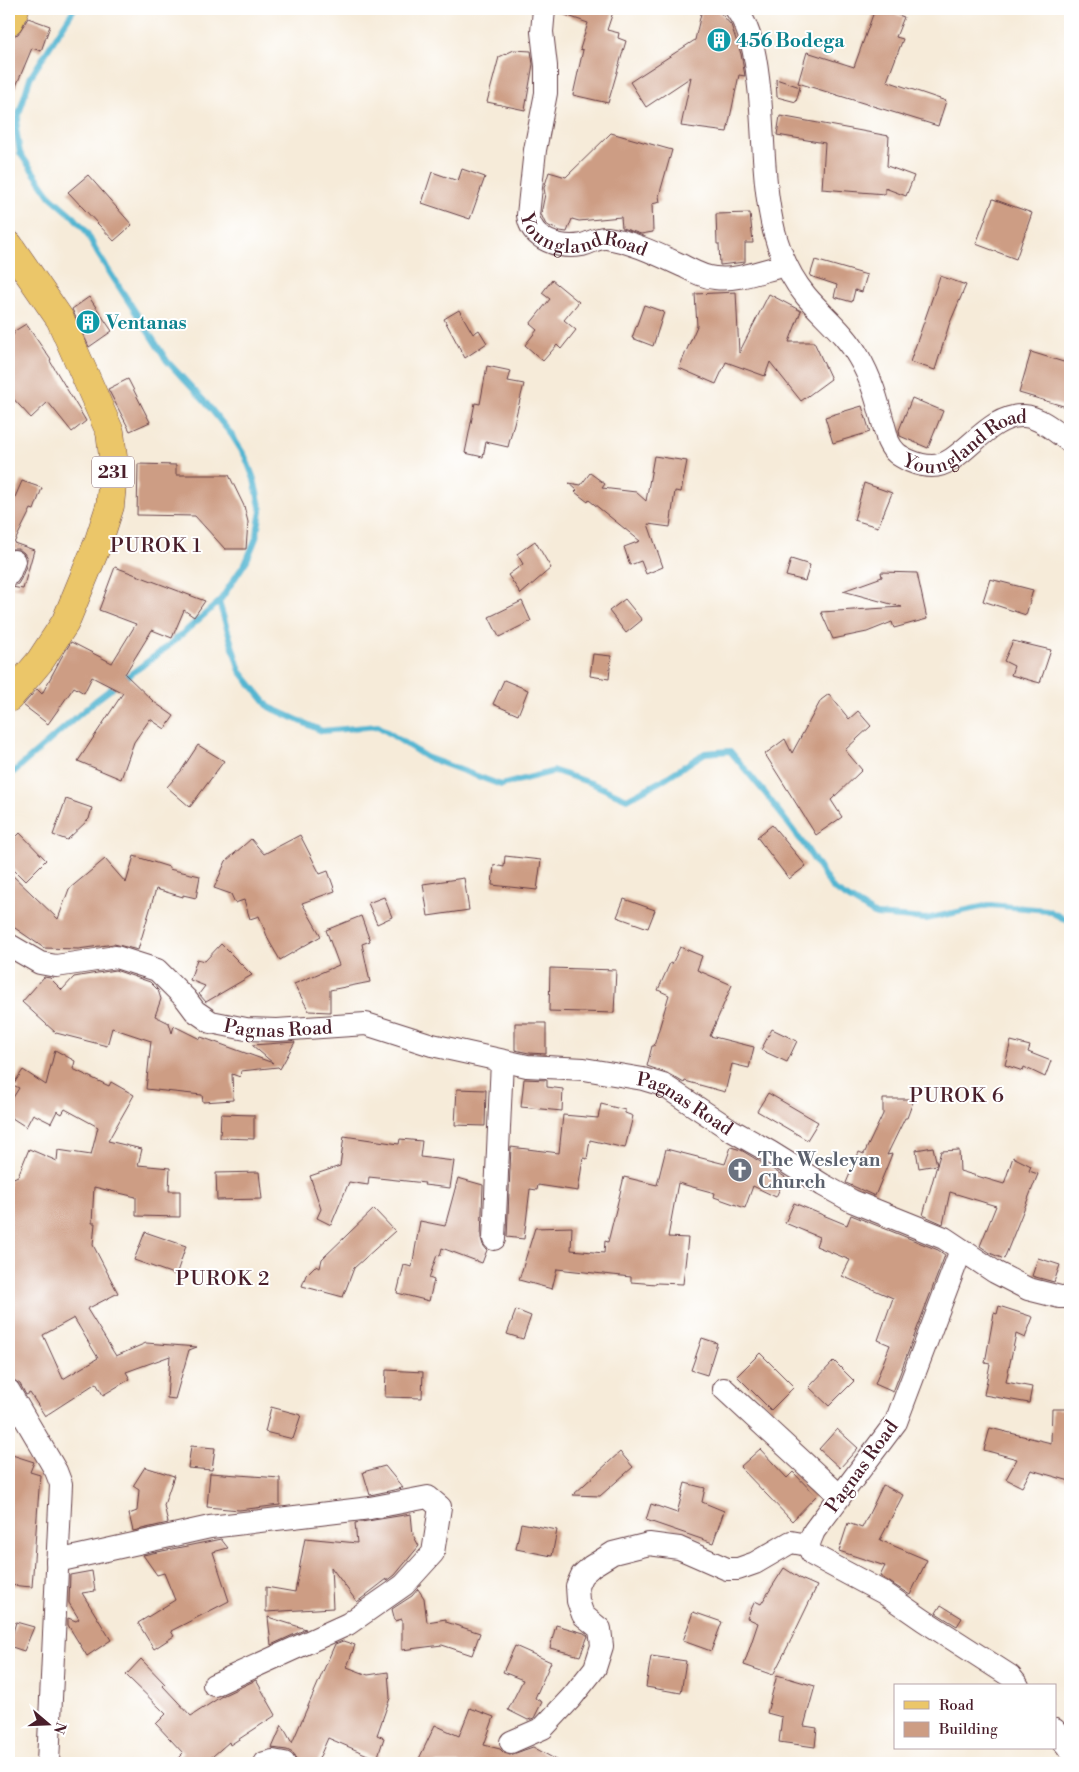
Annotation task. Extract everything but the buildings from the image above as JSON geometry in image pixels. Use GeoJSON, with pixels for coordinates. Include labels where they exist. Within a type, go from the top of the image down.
{"type":"FeatureCollection","features":[{"type":"Feature","properties":{"kind":"main road"},"geometry":{"type":"LineString","coordinates":[[9,21],[15,9]]}},
{"type":"Feature","properties":{"kind":"main road","name":"231"},"geometry":{"type":"LineString","coordinates":[[9,245],[60,319],[110,432],[114,465],[110,506],[98,543],[65,623],[40,660],[9,698]]}},
{"type":"Feature","properties":{"kind":"street","name":"Youngland Road"},"geometry":{"type":"LineString","coordinates":[[544,9],[542,32],[546,66],[546,93],[535,150],[528,215],[529,223],[533,230],[538,235],[563,246],[584,244],[600,238],[616,240],[706,277],[716,279],[740,276],[786,265]]}},
{"type":"Feature","properties":{"kind":"street","name":"Youngland Road"},"geometry":{"type":"LineString","coordinates":[[736,9],[749,36],[756,64],[768,201],[774,231],[786,265],[805,295],[847,339],[858,355],[874,388],[888,442],[892,450],[899,456],[921,465],[934,466],[946,462],[994,425],[1015,416],[1027,416],[1038,420],[1070,442]]}},
{"type":"Feature","properties":{"kind":"street","name":"Pagnas Road"},"geometry":{"type":"LineString","coordinates":[[9,945],[40,962],[56,966],[116,956],[157,970],[186,999],[195,1012],[211,1022],[246,1029],[278,1030],[366,1024],[432,1045],[502,1061],[527,1066],[584,1069],[643,1079],[663,1085],[731,1130],[822,1185],[852,1201],[944,1238],[961,1250],[896,1422],[814,1531],[808,1544]]}},
{"type":"Feature","properties":{"kind":"street"},"geometry":{"type":"LineString","coordinates":[[494,1239],[502,1061]]}},
{"type":"Feature","properties":{"kind":"street"},"geometry":{"type":"LineString","coordinates":[[961,1250],[995,1272],[1028,1289],[1060,1297],[1070,1297]]}},
{"type":"Feature","properties":{"kind":"street"},"geometry":{"type":"LineString","coordinates":[[724,1389],[840,1496]]}},
{"type":"Feature","properties":{"kind":"street"},"geometry":{"type":"LineString","coordinates":[[9,1391],[56,1471],[61,1484],[48,1763]]}},
{"type":"Feature","properties":{"kind":"street"},"geometry":{"type":"LineString","coordinates":[[56,1560],[210,1527],[370,1508],[428,1497],[440,1507],[433,1553],[404,1585],[348,1624],[214,1685]]}},
{"type":"Feature","properties":{"kind":"street"},"geometry":{"type":"LineString","coordinates":[[512,1742],[543,1728],[572,1697],[595,1668],[602,1646],[600,1629],[583,1615],[578,1601],[577,1586],[582,1575],[592,1566],[613,1553],[649,1544],[679,1548],[727,1569],[738,1569],[765,1558],[791,1542],[808,1544],[813,1555],[864,1581],[1010,1676],[1016,1684]]}},
{"type":"Feature","properties":{"kind":"street"},"geometry":{"type":"LineString","coordinates":[[1056,1731],[1070,1750]]}},
{"type":"Feature","properties":{"kind":"street"},"geometry":{"type":"LineString","coordinates":[[264,1763],[273,1761],[284,1763]]}},
{"type":"Feature","properties":{"kind":"waterway"},"geometry":{"type":"LineString","coordinates":[[9,776],[95,701],[167,647],[219,602],[247,560],[256,538],[261,511],[254,479],[245,456],[231,434],[206,403],[167,361],[98,254],[86,231],[74,217],[51,197],[20,153],[16,129],[30,78],[74,9]]}},
{"type":"Feature","properties":{"kind":"waterway"},"geometry":{"type":"LineString","coordinates":[[219,602],[240,671],[269,707],[322,731],[378,726],[426,757],[501,785],[555,771],[591,783],[627,799],[661,781],[705,753],[730,751],[805,846],[833,889],[876,915],[926,919],[990,905],[1047,910],[1070,922]]}},
{"type":"Feature","properties":{"kind":"place","name":"456 Bodega"},"geometry":{"type":"Point","coordinates":[719,40]}},
{"type":"Feature","properties":{"kind":"place","name":"Ventanas"},"geometry":{"type":"Point","coordinates":[88,322]}},
{"type":"Feature","properties":{"kind":"place","name":"The Wesleyan Church"},"geometry":{"type":"Point","coordinates":[740,1170]}},
{"type":"Feature","properties":{"kind":"district","name":"PUROK 1"},"geometry":{"type":"Point","coordinates":[156,545]}},
{"type":"Feature","properties":{"kind":"district","name":"PUROK 6"},"geometry":{"type":"Point","coordinates":[957,1095]}},
{"type":"Feature","properties":{"kind":"district","name":"PUROK 2"},"geometry":{"type":"Point","coordinates":[223,1278]}}]}
